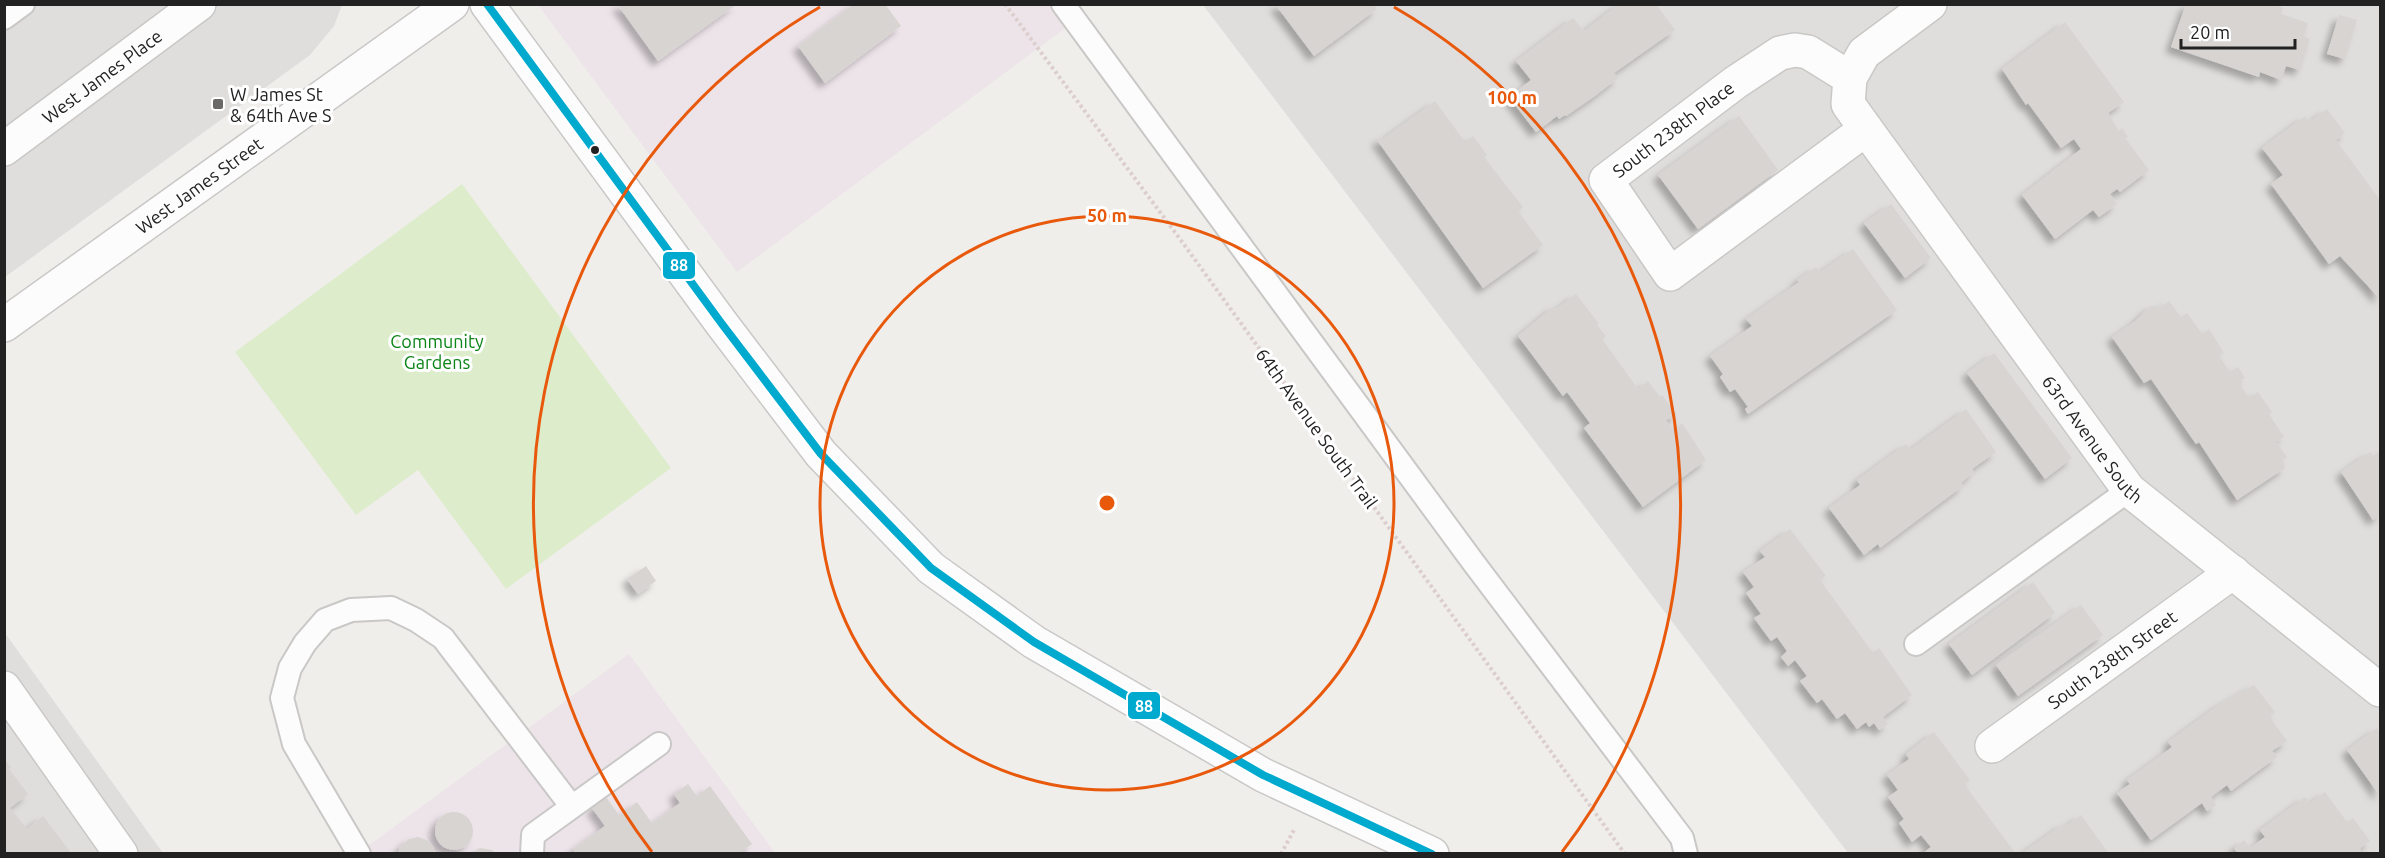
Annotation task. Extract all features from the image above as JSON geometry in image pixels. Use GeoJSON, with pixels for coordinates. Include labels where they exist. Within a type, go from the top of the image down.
{"type":"FeatureCollection","features":[{"type":"Feature","properties":{"kind":"street","name":"West James Place"},"geometry":{"type":"LineString","coordinates":[[4,149],[199,4]]}},
{"type":"Feature","properties":{"kind":"street","name":"West James Street"},"geometry":{"type":"LineString","coordinates":[[4,326],[452,4]]}},
{"type":"Feature","properties":{"kind":"street"},"geometry":{"type":"LineString","coordinates":[[487,4],[722,324],[821,454],[931,568],[1034,642],[1263,775],[1432,854]]}},
{"type":"Feature","properties":{"kind":"street"},"geometry":{"type":"LineString","coordinates":[[1866,129],[1848,104],[1850,78],[1864,53],[1930,4]]}},
{"type":"Feature","properties":{"kind":"street","name":"South 238th Place"},"geometry":{"type":"LineString","coordinates":[[1850,78],[1808,51],[1795,50],[1780,53],[1736,82],[1606,180],[1670,274],[1866,129]]}},
{"type":"Feature","properties":{"kind":"street","name":"63rd Avenue South"},"geometry":{"type":"LineString","coordinates":[[1866,129],[2130,490],[2380,690]]}},
{"type":"Feature","properties":{"kind":"street","name":"South 238th Street"},"geometry":{"type":"LineString","coordinates":[[1992,746],[2234,572]]}},
{"type":"Feature","properties":{"kind":"street"},"geometry":{"type":"LineString","coordinates":[[4,688],[121,854]]}},
{"type":"Feature","properties":{"kind":"lane"},"geometry":{"type":"LineString","coordinates":[[4,18],[23,4]]}},
{"type":"Feature","properties":{"kind":"lane"},"geometry":{"type":"LineString","coordinates":[[1063,4],[1473,562],[1682,838],[1686,854]]}},
{"type":"Feature","properties":{"kind":"lane"},"geometry":{"type":"LineString","coordinates":[[1916,644],[2130,490]]}},
{"type":"Feature","properties":{"kind":"lane"},"geometry":{"type":"LineString","coordinates":[[359,854],[294,744],[282,698],[290,668],[304,643],[325,620],[351,610],[391,609],[416,620],[443,638],[572,807]]}},
{"type":"Feature","properties":{"kind":"lane"},"geometry":{"type":"LineString","coordinates":[[532,854],[533,835],[658,744]]}},
{"type":"Feature","properties":{"kind":"path","name":"64th Avenue South Trail"},"geometry":{"type":"LineString","coordinates":[[1005,4],[1180,239],[1625,854]]}},
{"type":"Feature","properties":{"kind":"shaded area"},"geometry":{"type":"Polygon","coordinates":[[[1063,4],[1075,21],[737,272],[538,5],[1063,4]]]}},
{"type":"Feature","properties":{"kind":"shaded area"},"geometry":{"type":"Polygon","coordinates":[[[5,5],[342,5],[334,26],[310,55],[5,277],[5,5]]]}},
{"type":"Feature","properties":{"kind":"shaded area"},"geometry":{"type":"Polygon","coordinates":[[[1203,5],[2380,5],[2380,853],[1848,853],[1203,5]]]}},
{"type":"Feature","properties":{"kind":"shaded area"},"geometry":{"type":"Polygon","coordinates":[[[5,633],[163,853],[5,853],[5,633]]]}},
{"type":"Feature","properties":{"kind":"shaded area"},"geometry":{"type":"Polygon","coordinates":[[[629,654],[775,853],[357,854],[629,654]]]}},
{"type":"Feature","properties":{"kind":"green space","name":"Community Gardens"},"geometry":{"type":"Polygon","coordinates":[[[462,184],[671,468],[506,589],[418,470],[356,515],[235,352],[462,184]]]}},
{"type":"Feature","properties":{"kind":"building"},"geometry":{"type":"Polygon","coordinates":[[[617,4],[737,4],[658,61],[617,4]]]}},
{"type":"Feature","properties":{"kind":"building"},"geometry":{"type":"Polygon","coordinates":[[[854,4],[885,4],[901,26],[825,83],[798,46],[854,4]]]}},
{"type":"Feature","properties":{"kind":"building"},"geometry":{"type":"Polygon","coordinates":[[[1275,4],[1373,4],[1377,9],[1314,56],[1275,4]]]}},
{"type":"Feature","properties":{"kind":"building"},"geometry":{"type":"Polygon","coordinates":[[[1619,4],[1656,4],[1675,30],[1614,73],[1618,78],[1595,96],[1566,116],[1559,119],[1557,116],[1536,132],[1509,97],[1531,80],[1516,61],[1573,18],[1584,31],[1619,4]]]}},
{"type":"Feature","properties":{"kind":"building"},"geometry":{"type":"Polygon","coordinates":[[[2186,4],[2272,4],[2283,8],[2281,14],[2308,23],[2304,36],[2310,39],[2300,70],[2286,66],[2281,80],[2260,72],[2259,77],[2171,47],[2186,4]]]}},
{"type":"Feature","properties":{"kind":"building"},"geometry":{"type":"Polygon","coordinates":[[[2339,15],[2357,20],[2345,59],[2327,54],[2339,15]]]}},
{"type":"Feature","properties":{"kind":"building"},"geometry":{"type":"Polygon","coordinates":[[[2065,22],[2124,102],[2108,113],[2119,131],[2122,128],[2128,137],[2125,138],[2149,170],[2120,192],[2117,189],[2110,194],[2117,204],[2099,217],[2093,210],[2055,239],[2022,195],[2081,149],[2074,139],[2061,148],[2028,103],[2026,105],[2002,69],[2065,22]]]}},
{"type":"Feature","properties":{"kind":"building"},"geometry":{"type":"Polygon","coordinates":[[[1435,101],[1465,142],[1473,136],[1487,155],[1484,157],[1523,207],[1518,211],[1543,245],[1483,288],[1377,140],[1382,137],[1383,139],[1435,101]]]}},
{"type":"Feature","properties":{"kind":"building"},"geometry":{"type":"Polygon","coordinates":[[[2327,109],[2345,133],[2336,140],[2380,200],[2380,299],[2340,256],[2329,264],[2271,184],[2283,175],[2262,148],[2305,116],[2309,122],[2327,109]]]}},
{"type":"Feature","properties":{"kind":"building"},"geometry":{"type":"Polygon","coordinates":[[[1739,116],[1778,170],[1698,229],[1658,175],[1739,116]]]}},
{"type":"Feature","properties":{"kind":"building"},"geometry":{"type":"Polygon","coordinates":[[[1891,204],[1931,258],[1905,278],[1864,223],[1891,204]]]}},
{"type":"Feature","properties":{"kind":"building"},"geometry":{"type":"Polygon","coordinates":[[[1853,249],[1897,310],[1748,414],[1745,409],[1748,407],[1735,389],[1730,392],[1720,377],[1723,374],[1710,356],[1752,326],[1746,319],[1799,282],[1797,280],[1816,267],[1820,272],[1853,249]]]}},
{"type":"Feature","properties":{"kind":"building"},"geometry":{"type":"Polygon","coordinates":[[[1576,294],[1599,324],[1597,325],[1606,336],[1602,339],[1638,389],[1648,381],[1660,397],[1662,395],[1677,415],[1666,420],[1674,432],[1682,423],[1706,460],[1643,507],[1584,428],[1590,423],[1567,392],[1563,396],[1518,336],[1554,306],[1556,309],[1576,294]]]}},
{"type":"Feature","properties":{"kind":"building"},"geometry":{"type":"Polygon","coordinates":[[[2169,301],[2181,317],[2187,313],[2202,334],[2209,329],[2224,353],[2219,356],[2230,372],[2238,367],[2245,378],[2238,382],[2249,398],[2258,392],[2272,412],[2269,414],[2284,437],[2276,442],[2287,457],[2281,461],[2285,468],[2237,500],[2199,442],[2196,444],[2151,379],[2144,383],[2112,337],[2134,322],[2151,306],[2162,307],[2169,301]]]}},
{"type":"Feature","properties":{"kind":"building"},"geometry":{"type":"Polygon","coordinates":[[[1994,353],[2072,458],[2045,479],[1967,373],[1994,353]]]}},
{"type":"Feature","properties":{"kind":"building"},"geometry":{"type":"Polygon","coordinates":[[[1966,409],[1996,452],[1972,469],[1974,472],[1961,483],[1963,486],[1880,548],[1878,544],[1864,555],[1829,508],[1860,485],[1857,480],[1906,444],[1910,450],[1966,409]]]}},
{"type":"Feature","properties":{"kind":"building"},"geometry":{"type":"Polygon","coordinates":[[[2380,451],[2380,515],[2373,520],[2341,472],[2370,452],[2373,456],[2380,451]]]}},
{"type":"Feature","properties":{"kind":"building"},"geometry":{"type":"Polygon","coordinates":[[[1790,529],[1826,576],[1820,580],[1873,653],[1879,648],[1912,695],[1883,717],[1888,724],[1879,730],[1874,723],[1869,727],[1866,722],[1857,729],[1845,713],[1837,719],[1822,699],[1817,703],[1800,681],[1807,676],[1795,660],[1788,666],[1781,657],[1787,651],[1777,637],[1771,641],[1754,618],[1761,614],[1746,593],[1754,587],[1743,572],[1765,557],[1760,551],[1790,529]]]}},
{"type":"Feature","properties":{"kind":"building"},"geometry":{"type":"Polygon","coordinates":[[[646,566],[656,581],[638,594],[627,579],[646,566]]]}},
{"type":"Feature","properties":{"kind":"building"},"geometry":{"type":"Polygon","coordinates":[[[2033,582],[2055,613],[1972,675],[1949,644],[2033,582]]]}},
{"type":"Feature","properties":{"kind":"building"},"geometry":{"type":"Polygon","coordinates":[[[2081,605],[2103,635],[2018,696],[1996,665],[2081,605]]]}},
{"type":"Feature","properties":{"kind":"building"},"geometry":{"type":"Polygon","coordinates":[[[2254,685],[2275,712],[2269,716],[2287,741],[2272,751],[2277,757],[2231,791],[2227,785],[2211,797],[2216,805],[2207,811],[2202,803],[2151,840],[2117,793],[2130,784],[2127,780],[2172,747],[2168,742],[2220,704],[2254,685]]]}},
{"type":"Feature","properties":{"kind":"building"},"geometry":{"type":"Polygon","coordinates":[[[2377,728],[2380,732],[2380,796],[2347,750],[2377,728]]]}},
{"type":"Feature","properties":{"kind":"building"},"geometry":{"type":"Polygon","coordinates":[[[1934,732],[1970,780],[1964,784],[2016,854],[1922,854],[1931,847],[1921,835],[1912,842],[1899,823],[1904,819],[1888,797],[1898,790],[1887,775],[1909,759],[1906,754],[1934,732]]]}},
{"type":"Feature","properties":{"kind":"building"},"geometry":{"type":"Polygon","coordinates":[[[4,759],[28,794],[10,808],[27,829],[43,816],[72,854],[4,854],[4,759]]]}},
{"type":"Feature","properties":{"kind":"building"},"geometry":{"type":"Polygon","coordinates":[[[688,784],[697,796],[710,786],[752,844],[738,854],[576,854],[573,849],[605,826],[592,808],[606,797],[619,815],[637,802],[652,823],[680,803],[674,794],[688,784]]]}},
{"type":"Feature","properties":{"kind":"building"},"geometry":{"type":"Polygon","coordinates":[[[2325,792],[2347,822],[2353,818],[2370,841],[2360,848],[2357,854],[2238,854],[2234,848],[2244,840],[2250,848],[2265,837],[2260,830],[2305,797],[2310,803],[2325,792]]]}},
{"type":"Feature","properties":{"kind":"building"},"geometry":{"type":"Polygon","coordinates":[[[454,812],[468,817],[473,831],[468,845],[454,850],[440,845],[435,831],[440,817],[454,812]]]}},
{"type":"Feature","properties":{"kind":"building"},"geometry":{"type":"Polygon","coordinates":[[[2081,815],[2109,854],[2021,854],[2064,823],[2066,826],[2081,815]]]}},
{"type":"Feature","properties":{"kind":"building"},"geometry":{"type":"Polygon","coordinates":[[[418,837],[427,840],[435,854],[398,854],[400,847],[409,839],[418,837]]]}},
{"type":"Feature","properties":{"kind":"building"},"geometry":{"type":"Polygon","coordinates":[[[480,848],[492,850],[496,854],[470,854],[480,848]]]}},
{"type":"Feature","properties":{"kind":"transit line","name":"88"},"geometry":{"type":"LineString","coordinates":[[487,4],[722,324],[821,454],[931,568],[1034,642],[1263,775],[1432,854]]}},
{"type":"Feature","properties":{"kind":"place","name":"W James St & 64th Ave S"},"geometry":{"type":"Point","coordinates":[218,104]}}]}
